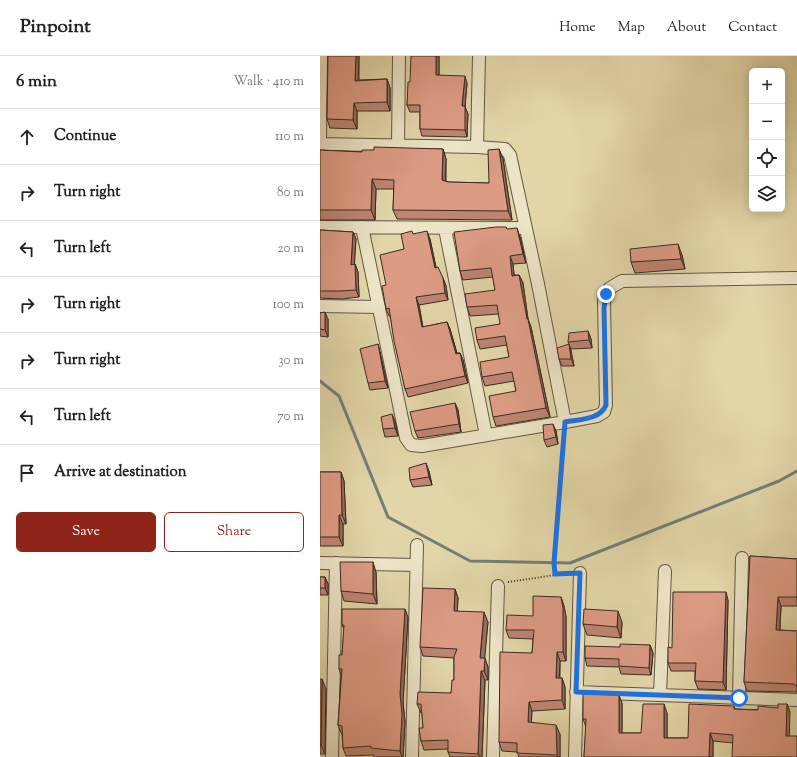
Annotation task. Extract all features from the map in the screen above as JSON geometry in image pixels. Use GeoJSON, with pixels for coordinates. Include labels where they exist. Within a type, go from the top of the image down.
{"type":"FeatureCollection","features":[{"type":"Feature","properties":{"kind":"street"},"geometry":{"type":"LineString","coordinates":[[398,145],[399,56]]}},
{"type":"Feature","properties":{"kind":"street"},"geometry":{"type":"LineString","coordinates":[[476,147],[479,56]]}},
{"type":"Feature","properties":{"kind":"street"},"geometry":{"type":"LineString","coordinates":[[320,62],[320,141]]}},
{"type":"Feature","properties":{"kind":"street"},"geometry":{"type":"LineString","coordinates":[[320,144],[476,147],[505,149],[510,155],[565,422]]}},
{"type":"Feature","properties":{"kind":"street"},"geometry":{"type":"LineString","coordinates":[[320,227],[445,229],[526,228]]}},
{"type":"Feature","properties":{"kind":"street"},"geometry":{"type":"LineString","coordinates":[[362,228],[406,438],[411,446],[422,446],[565,422],[597,416],[604,412],[606,405],[604,301],[606,294],[616,284],[629,280],[797,278]]}},
{"type":"Feature","properties":{"kind":"street"},"geometry":{"type":"LineString","coordinates":[[445,229],[486,435]]}},
{"type":"Feature","properties":{"kind":"street"},"geometry":{"type":"LineString","coordinates":[[320,306],[379,307]]}},
{"type":"Feature","properties":{"kind":"street"},"geometry":{"type":"LineString","coordinates":[[412,757],[417,545]]}},
{"type":"Feature","properties":{"kind":"street"},"geometry":{"type":"LineString","coordinates":[[739,698],[742,558]]}},
{"type":"Feature","properties":{"kind":"street"},"geometry":{"type":"LineString","coordinates":[[320,563],[416,564]]}},
{"type":"Feature","properties":{"kind":"street"},"geometry":{"type":"LineString","coordinates":[[332,757],[336,563]]}},
{"type":"Feature","properties":{"kind":"street"},"geometry":{"type":"LineString","coordinates":[[660,694],[665,571]]}},
{"type":"Feature","properties":{"kind":"street"},"geometry":{"type":"LineString","coordinates":[[575,757],[580,573]]}},
{"type":"Feature","properties":{"kind":"street"},"geometry":{"type":"LineString","coordinates":[[493,757],[498,586]]}},
{"type":"Feature","properties":{"kind":"street"},"geometry":{"type":"LineString","coordinates":[[320,681],[334,681]]}},
{"type":"Feature","properties":{"kind":"street"},"geometry":{"type":"LineString","coordinates":[[576,692],[797,700]]}},
{"type":"Feature","properties":{"kind":"path"},"geometry":{"type":"LineString","coordinates":[[555,574],[554,548],[565,422]]}},
{"type":"Feature","properties":{"kind":"path"},"geometry":{"type":"LineString","coordinates":[[498,586],[510,582],[555,574],[580,573]]}},
{"type":"Feature","properties":{"kind":"building"},"geometry":{"type":"Polygon","coordinates":[[[328,56],[356,56],[355,81],[387,79],[387,102],[354,103],[353,120],[327,119],[328,56]]]}},
{"type":"Feature","properties":{"kind":"building"},"geometry":{"type":"Polygon","coordinates":[[[411,56],[436,56],[436,75],[465,76],[462,106],[465,106],[465,130],[420,129],[420,105],[407,105],[411,56]]]}},
{"type":"Feature","properties":{"kind":"building"},"geometry":{"type":"Polygon","coordinates":[[[374,147],[443,149],[442,180],[448,182],[489,183],[488,150],[499,149],[508,211],[393,210],[394,180],[372,179],[371,210],[320,210],[320,150],[362,152],[362,150],[374,150],[374,147]]]}},
{"type":"Feature","properties":{"kind":"building"},"geometry":{"type":"Polygon","coordinates":[[[506,227],[507,229],[517,228],[523,254],[510,256],[512,276],[519,275],[546,408],[493,417],[489,396],[516,391],[512,372],[482,377],[480,362],[509,357],[505,336],[477,340],[475,328],[500,324],[497,305],[467,307],[465,294],[495,290],[491,268],[460,271],[454,232],[506,227]]]}},
{"type":"Feature","properties":{"kind":"building"},"geometry":{"type":"Polygon","coordinates":[[[320,230],[353,232],[351,265],[355,264],[356,290],[320,291],[320,230]]]}},
{"type":"Feature","properties":{"kind":"building"},"geometry":{"type":"Polygon","coordinates":[[[412,231],[413,234],[427,231],[435,268],[438,267],[443,278],[445,293],[416,297],[422,327],[447,322],[456,354],[460,353],[465,376],[405,389],[394,341],[389,308],[386,309],[382,286],[386,285],[380,255],[404,249],[401,234],[412,231]]]}},
{"type":"Feature","properties":{"kind":"building"},"geometry":{"type":"Polygon","coordinates":[[[678,244],[681,259],[631,262],[630,249],[678,244]]]}},
{"type":"Feature","properties":{"kind":"building"},"geometry":{"type":"Polygon","coordinates":[[[325,312],[325,330],[320,329],[320,313],[325,312]]]}},
{"type":"Feature","properties":{"kind":"building"},"geometry":{"type":"Polygon","coordinates":[[[588,331],[589,340],[568,342],[569,333],[588,331]]]}},
{"type":"Feature","properties":{"kind":"building"},"geometry":{"type":"Polygon","coordinates":[[[378,344],[385,381],[368,383],[360,349],[378,344]]]}},
{"type":"Feature","properties":{"kind":"building"},"geometry":{"type":"Polygon","coordinates":[[[569,344],[571,359],[559,359],[557,348],[569,344]]]}},
{"type":"Feature","properties":{"kind":"building"},"geometry":{"type":"Polygon","coordinates":[[[455,403],[459,424],[415,431],[410,412],[455,403]]]}},
{"type":"Feature","properties":{"kind":"building"},"geometry":{"type":"Polygon","coordinates":[[[392,414],[395,428],[383,429],[381,417],[392,414]]]}},
{"type":"Feature","properties":{"kind":"building"},"geometry":{"type":"Polygon","coordinates":[[[553,424],[556,437],[544,440],[543,425],[553,424]]]}},
{"type":"Feature","properties":{"kind":"building"},"geometry":{"type":"Polygon","coordinates":[[[426,463],[429,477],[410,480],[409,468],[426,463]]]}},
{"type":"Feature","properties":{"kind":"building"},"geometry":{"type":"Polygon","coordinates":[[[320,472],[341,472],[342,515],[339,515],[339,537],[320,537],[320,472]]]}},
{"type":"Feature","properties":{"kind":"building"},"geometry":{"type":"Polygon","coordinates":[[[750,556],[797,559],[797,597],[778,597],[776,630],[797,631],[797,686],[794,684],[744,682],[750,556]]]}},
{"type":"Feature","properties":{"kind":"building"},"geometry":{"type":"Polygon","coordinates":[[[340,562],[373,562],[373,594],[341,591],[340,562]]]}},
{"type":"Feature","properties":{"kind":"building"},"geometry":{"type":"Polygon","coordinates":[[[320,577],[325,577],[325,588],[320,588],[320,577]]]}},
{"type":"Feature","properties":{"kind":"building"},"geometry":{"type":"Polygon","coordinates":[[[423,588],[455,589],[454,611],[484,612],[480,658],[485,658],[484,671],[481,671],[478,754],[448,752],[448,740],[421,741],[419,728],[423,728],[421,704],[417,704],[418,692],[451,693],[452,680],[454,680],[454,657],[457,649],[420,647],[423,588]]]}},
{"type":"Feature","properties":{"kind":"building"},"geometry":{"type":"Polygon","coordinates":[[[673,592],[726,592],[723,682],[695,681],[696,663],[668,663],[668,647],[672,648],[673,592]]]}},
{"type":"Feature","properties":{"kind":"building"},"geometry":{"type":"Polygon","coordinates":[[[533,596],[561,597],[563,608],[563,652],[557,652],[556,678],[562,678],[562,700],[529,702],[528,722],[556,725],[557,755],[517,753],[517,743],[499,742],[500,652],[532,653],[534,630],[506,630],[507,615],[533,616],[533,596]]]}},
{"type":"Feature","properties":{"kind":"building"},"geometry":{"type":"Polygon","coordinates":[[[342,609],[405,609],[400,694],[402,714],[400,751],[371,748],[371,746],[343,748],[342,726],[338,725],[342,669],[339,669],[339,655],[342,655],[344,625],[342,625],[342,609]]]}},
{"type":"Feature","properties":{"kind":"building"},"geometry":{"type":"Polygon","coordinates":[[[584,609],[618,611],[617,627],[583,624],[584,609]]]}},
{"type":"Feature","properties":{"kind":"building"},"geometry":{"type":"Polygon","coordinates":[[[620,644],[650,645],[649,668],[619,666],[619,659],[585,658],[585,646],[620,647],[620,644]]]}},
{"type":"Feature","properties":{"kind":"building"},"geometry":{"type":"Polygon","coordinates":[[[320,679],[322,679],[321,745],[320,745],[320,679]]]}},
{"type":"Feature","properties":{"kind":"building"},"geometry":{"type":"Polygon","coordinates":[[[583,694],[619,695],[619,733],[641,733],[643,704],[664,704],[664,738],[688,738],[689,704],[734,706],[734,709],[758,710],[758,706],[778,708],[778,704],[787,704],[786,736],[797,736],[797,757],[732,757],[733,735],[710,733],[709,757],[584,757],[586,719],[583,719],[583,694]]]}},
{"type":"Feature","properties":{"kind":"waterway"},"geometry":{"type":"LineString","coordinates":[[320,381],[339,396],[388,517],[470,561],[570,563],[779,481],[797,471]]}},
{"type":"Feature","properties":{"kind":"route"},"geometry":{"type":"LineString","coordinates":[[606,294],[604,308],[606,405],[604,412],[597,416],[565,422],[561,455],[554,563],[555,574],[580,573],[576,692],[739,698]]}}]}
